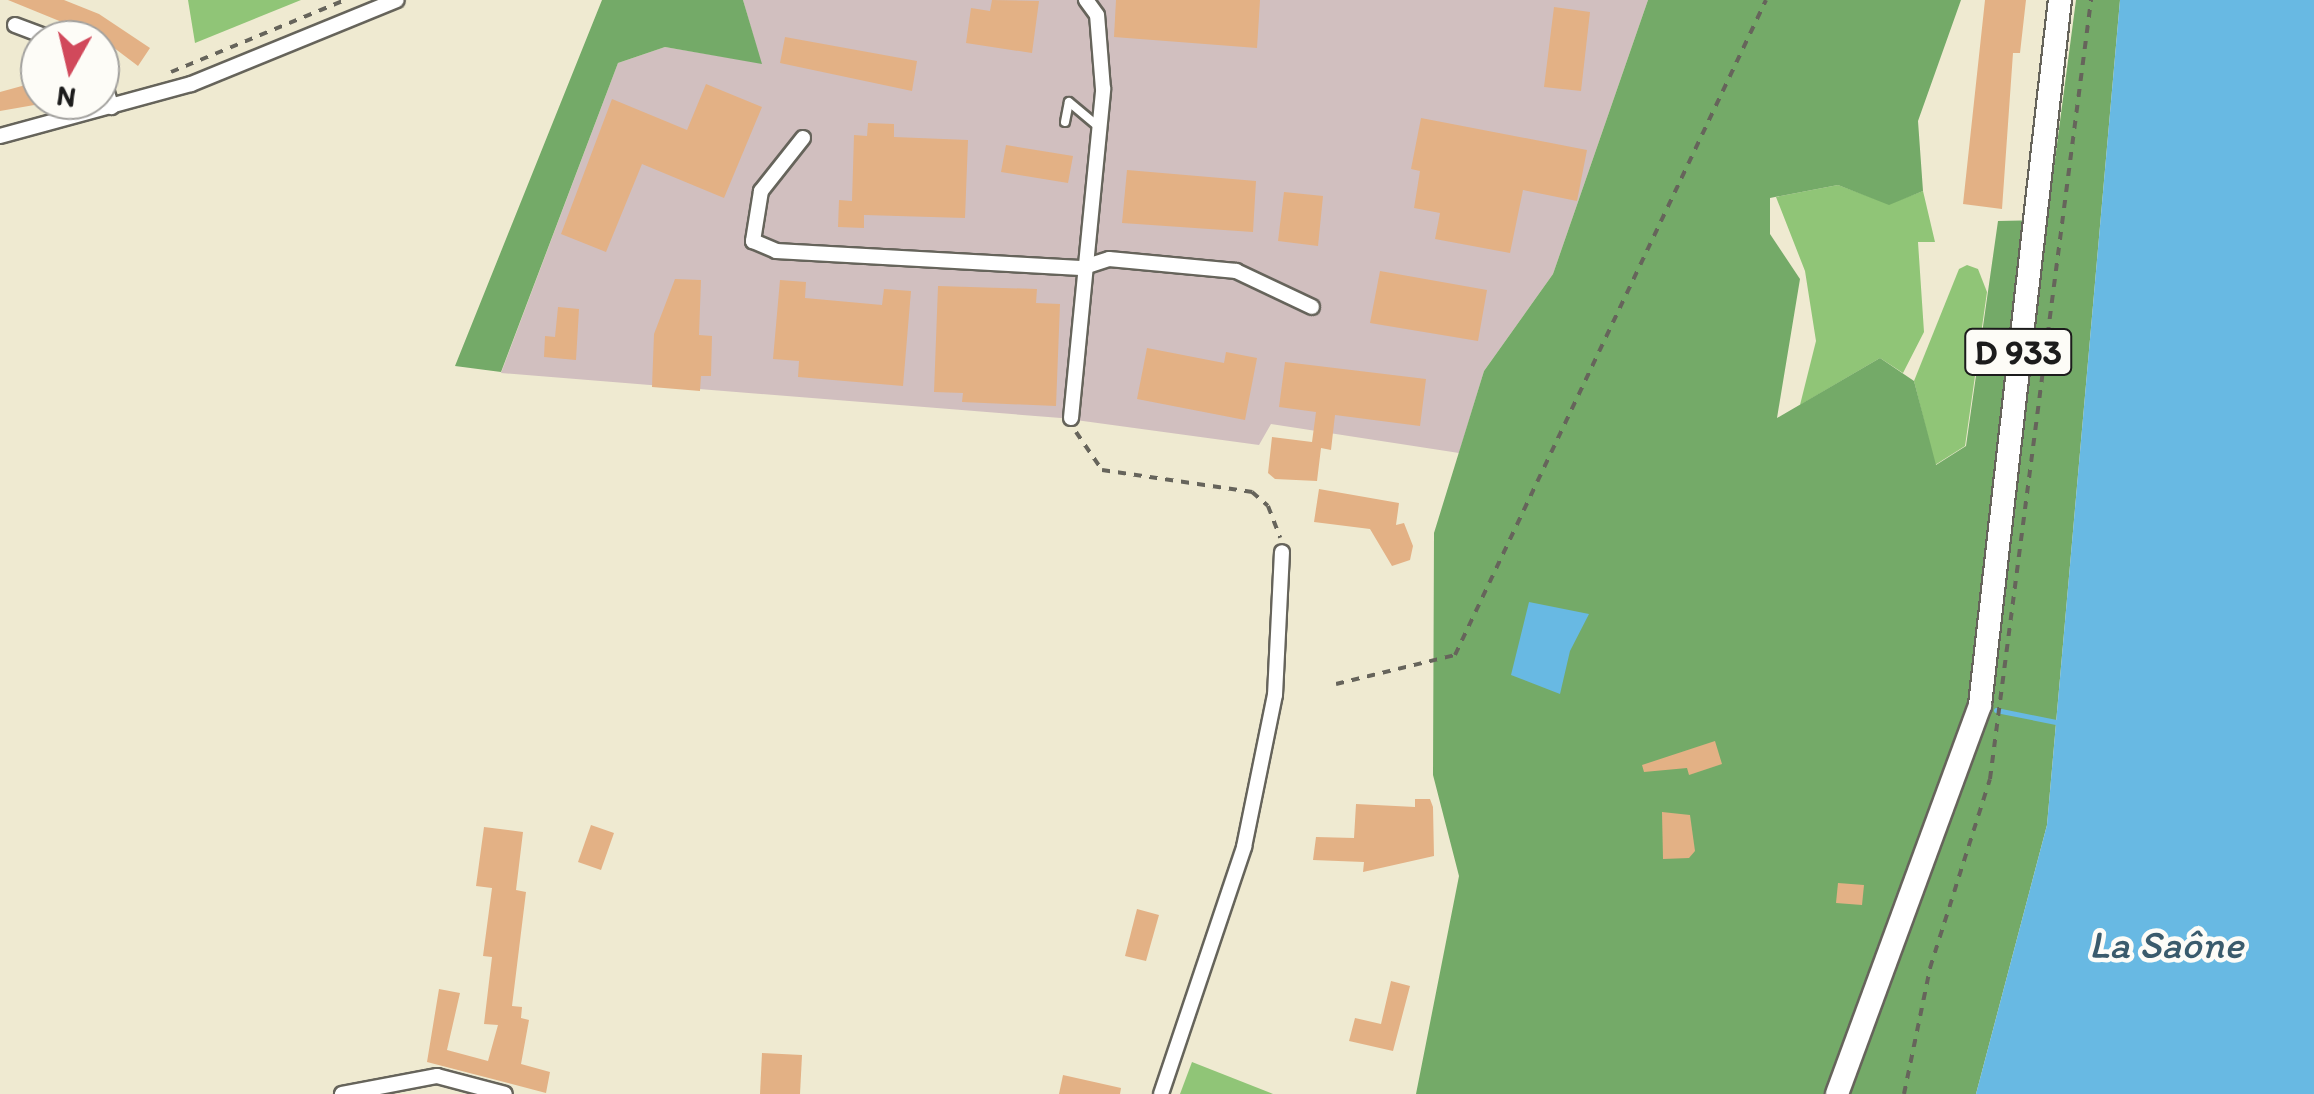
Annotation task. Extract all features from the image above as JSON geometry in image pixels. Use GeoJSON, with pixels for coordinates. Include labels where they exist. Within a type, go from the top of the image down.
{"type":"FeatureCollection","features":[{"type":"Feature","properties":{"kind":"main road","name":"D 933"},"geometry":{"type":"LineString","coordinates":[[1837,1094],[1980,705],[2060,0]]}},
{"type":"Feature","properties":{"kind":"street"},"geometry":{"type":"LineString","coordinates":[[120,105],[397,0]]}},
{"type":"Feature","properties":{"kind":"street"},"geometry":{"type":"LineString","coordinates":[[1071,418],[1081,268],[1103,88],[1097,15],[1086,0]]}},
{"type":"Feature","properties":{"kind":"street"},"geometry":{"type":"LineString","coordinates":[[14,25],[20,27]]}},
{"type":"Feature","properties":{"kind":"street"},"geometry":{"type":"LineString","coordinates":[[0,136],[62,120]]}},
{"type":"Feature","properties":{"kind":"street"},"geometry":{"type":"LineString","coordinates":[[803,138],[761,191],[753,241],[776,251],[1081,268],[1109,259],[1236,272],[1312,306]]}},
{"type":"Feature","properties":{"kind":"street"},"geometry":{"type":"LineString","coordinates":[[1161,1094],[1244,847],[1276,695],[1282,552]]}},
{"type":"Feature","properties":{"kind":"street"},"geometry":{"type":"LineString","coordinates":[[437,1076],[438,1094]]}},
{"type":"Feature","properties":{"kind":"street"},"geometry":{"type":"LineString","coordinates":[[342,1094],[437,1076],[504,1094]]}},
{"type":"Feature","properties":{"kind":"lane"},"geometry":{"type":"LineString","coordinates":[[1066,122],[1069,102],[1098,126]]}},
{"type":"Feature","properties":{"kind":"path"},"geometry":{"type":"LineString","coordinates":[[138,100],[153,80],[345,0]]}},
{"type":"Feature","properties":{"kind":"path"},"geometry":{"type":"LineString","coordinates":[[1336,684],[1455,655],[1728,71],[1764,12],[1766,0]]}},
{"type":"Feature","properties":{"kind":"path"},"geometry":{"type":"LineString","coordinates":[[1904,1094],[1930,968],[1990,779],[2092,0]]}},
{"type":"Feature","properties":{"kind":"path"},"geometry":{"type":"LineString","coordinates":[[1071,418],[1082,449],[1102,470],[1252,492],[1279,524],[1282,552]]}},
{"type":"Feature","properties":{"kind":"shaded area"},"geometry":{"type":"Polygon","coordinates":[[[743,0],[1648,0],[1553,274],[1484,371],[1459,453],[1271,424],[1259,445],[1061,418],[501,373],[618,63],[665,47],[761,63],[743,0]]]}},
{"type":"Feature","properties":{"kind":"green space"},"geometry":{"type":"Polygon","coordinates":[[[188,0],[301,0],[195,43],[188,0]]]}},
{"type":"Feature","properties":{"kind":"green space"},"geometry":{"type":"Polygon","coordinates":[[[602,0],[743,0],[762,64],[665,47],[618,63],[501,372],[455,366],[602,0]]]}},
{"type":"Feature","properties":{"kind":"green space"},"geometry":{"type":"Polygon","coordinates":[[[1648,0],[1961,0],[1918,121],[1923,191],[1889,205],[1838,185],[1770,198],[1770,234],[1800,279],[1777,418],[1880,358],[1914,381],[1936,465],[1966,446],[1998,221],[2047,220],[2076,0],[2120,0],[2047,825],[1976,1094],[1416,1094],[1459,876],[1433,775],[1434,533],[1484,371],[1553,274],[1648,0]]]}},
{"type":"Feature","properties":{"kind":"green space"},"geometry":{"type":"Polygon","coordinates":[[[1838,185],[1889,204],[1923,191],[1935,242],[1918,242],[1924,332],[1903,373],[1880,358],[1800,405],[1816,341],[1805,271],[1776,197],[1838,185]]]}},
{"type":"Feature","properties":{"kind":"green space"},"geometry":{"type":"Polygon","coordinates":[[[1967,265],[1978,269],[1987,292],[1965,446],[1935,465],[1914,381],[1959,269],[1967,265]]]}},
{"type":"Feature","properties":{"kind":"green space"},"geometry":{"type":"Polygon","coordinates":[[[1192,1062],[1273,1094],[1180,1094],[1192,1062]]]}},
{"type":"Feature","properties":{"kind":"water","name":"La Saône"},"geometry":{"type":"Polygon","coordinates":[[[2120,0],[2314,0],[2314,1094],[1976,1094],[2047,825],[2120,0]]]}},
{"type":"Feature","properties":{"kind":"water"},"geometry":{"type":"Polygon","coordinates":[[[1529,602],[1589,614],[1570,651],[1560,694],[1511,675],[1529,602]]]}},
{"type":"Feature","properties":{"kind":"building"},"geometry":{"type":"Polygon","coordinates":[[[8,0],[64,0],[108,20],[57,20],[8,0]]]}},
{"type":"Feature","properties":{"kind":"building"},"geometry":{"type":"Polygon","coordinates":[[[992,0],[1039,1],[1032,53],[966,43],[971,8],[990,11],[992,0]]]}},
{"type":"Feature","properties":{"kind":"building"},"geometry":{"type":"Polygon","coordinates":[[[1116,0],[1260,0],[1257,48],[1114,37],[1116,0]]]}},
{"type":"Feature","properties":{"kind":"building"},"geometry":{"type":"Polygon","coordinates":[[[1985,0],[2026,0],[2020,53],[2013,53],[2002,209],[1963,204],[1985,0]]]}},
{"type":"Feature","properties":{"kind":"building"},"geometry":{"type":"Polygon","coordinates":[[[1554,7],[1590,12],[1581,91],[1544,87],[1554,7]]]}},
{"type":"Feature","properties":{"kind":"building"},"geometry":{"type":"Polygon","coordinates":[[[120,28],[150,48],[138,66],[120,52],[120,28]]]}},
{"type":"Feature","properties":{"kind":"building"},"geometry":{"type":"Polygon","coordinates":[[[785,37],[917,61],[912,91],[780,63],[785,37]]]}},
{"type":"Feature","properties":{"kind":"building"},"geometry":{"type":"Polygon","coordinates":[[[706,84],[762,107],[724,198],[642,164],[606,252],[561,234],[612,99],[687,130],[706,84]]]}},
{"type":"Feature","properties":{"kind":"building"},"geometry":{"type":"Polygon","coordinates":[[[20,86],[20,108],[0,111],[0,92],[20,86]]]}},
{"type":"Feature","properties":{"kind":"building"},"geometry":{"type":"Polygon","coordinates":[[[1421,118],[1587,150],[1577,201],[1523,190],[1510,253],[1435,239],[1440,213],[1414,208],[1420,171],[1411,169],[1421,118]]]}},
{"type":"Feature","properties":{"kind":"building"},"geometry":{"type":"Polygon","coordinates":[[[868,123],[894,124],[894,137],[968,140],[965,218],[864,215],[864,228],[838,227],[839,200],[852,201],[854,135],[867,136],[868,123]]]}},
{"type":"Feature","properties":{"kind":"building"},"geometry":{"type":"Polygon","coordinates":[[[1006,145],[1073,156],[1068,183],[1001,172],[1006,145]]]}},
{"type":"Feature","properties":{"kind":"building"},"geometry":{"type":"Polygon","coordinates":[[[1127,170],[1256,181],[1253,232],[1122,223],[1127,170]]]}},
{"type":"Feature","properties":{"kind":"building"},"geometry":{"type":"Polygon","coordinates":[[[1284,192],[1323,196],[1318,246],[1278,241],[1284,192]]]}},
{"type":"Feature","properties":{"kind":"building"},"geometry":{"type":"Polygon","coordinates":[[[1380,271],[1487,290],[1478,341],[1370,323],[1380,271]]]}},
{"type":"Feature","properties":{"kind":"building"},"geometry":{"type":"Polygon","coordinates":[[[675,279],[701,280],[699,335],[712,336],[711,376],[701,376],[700,391],[652,387],[654,334],[675,279]]]}},
{"type":"Feature","properties":{"kind":"building"},"geometry":{"type":"Polygon","coordinates":[[[780,280],[806,282],[805,298],[882,305],[884,289],[911,291],[903,386],[798,377],[799,361],[773,359],[780,280]]]}},
{"type":"Feature","properties":{"kind":"building"},"geometry":{"type":"Polygon","coordinates":[[[938,286],[1037,289],[1036,303],[1060,304],[1056,406],[962,402],[963,393],[934,392],[938,286]]]}},
{"type":"Feature","properties":{"kind":"building"},"geometry":{"type":"Polygon","coordinates":[[[558,307],[579,309],[576,360],[544,357],[545,336],[555,337],[558,307]]]}},
{"type":"Feature","properties":{"kind":"building"},"geometry":{"type":"Polygon","coordinates":[[[1147,348],[1224,363],[1226,352],[1257,358],[1245,420],[1137,399],[1147,348]]]}},
{"type":"Feature","properties":{"kind":"building"},"geometry":{"type":"Polygon","coordinates":[[[1285,362],[1426,379],[1420,426],[1335,415],[1331,450],[1321,448],[1317,481],[1275,479],[1268,473],[1272,437],[1312,442],[1316,412],[1279,407],[1285,362]]]}},
{"type":"Feature","properties":{"kind":"building"},"geometry":{"type":"Polygon","coordinates":[[[1319,489],[1399,503],[1396,525],[1404,523],[1413,546],[1410,560],[1392,566],[1370,529],[1314,522],[1319,489]]]}},
{"type":"Feature","properties":{"kind":"building"},"geometry":{"type":"Polygon","coordinates":[[[1715,741],[1722,764],[1689,775],[1687,768],[1644,772],[1642,765],[1715,741]]]}},
{"type":"Feature","properties":{"kind":"building"},"geometry":{"type":"Polygon","coordinates":[[[1415,799],[1430,799],[1433,807],[1434,856],[1363,872],[1364,862],[1313,860],[1316,837],[1354,838],[1356,804],[1415,807],[1415,799]]]}},
{"type":"Feature","properties":{"kind":"building"},"geometry":{"type":"Polygon","coordinates":[[[1662,812],[1690,815],[1695,851],[1689,858],[1663,859],[1662,812]]]}},
{"type":"Feature","properties":{"kind":"building"},"geometry":{"type":"Polygon","coordinates":[[[591,825],[614,833],[601,870],[578,862],[591,825]]]}},
{"type":"Feature","properties":{"kind":"building"},"geometry":{"type":"Polygon","coordinates":[[[484,827],[523,832],[516,890],[526,892],[512,1006],[522,1007],[521,1018],[529,1020],[521,1064],[550,1072],[546,1093],[427,1062],[439,989],[460,993],[447,1050],[488,1061],[498,1025],[484,1024],[492,957],[483,956],[492,888],[476,886],[484,827]]]}},
{"type":"Feature","properties":{"kind":"building"},"geometry":{"type":"Polygon","coordinates":[[[1838,883],[1864,885],[1862,905],[1836,903],[1838,883]]]}},
{"type":"Feature","properties":{"kind":"building"},"geometry":{"type":"Polygon","coordinates":[[[1137,909],[1159,915],[1146,961],[1125,956],[1137,909]]]}},
{"type":"Feature","properties":{"kind":"building"},"geometry":{"type":"Polygon","coordinates":[[[1391,981],[1410,986],[1393,1051],[1349,1041],[1355,1018],[1381,1024],[1391,981]]]}},
{"type":"Feature","properties":{"kind":"building"},"geometry":{"type":"Polygon","coordinates":[[[762,1053],[802,1055],[800,1094],[760,1094],[762,1053]]]}},
{"type":"Feature","properties":{"kind":"building"},"geometry":{"type":"Polygon","coordinates":[[[1063,1075],[1121,1088],[1120,1094],[1059,1094],[1063,1075]]]}},
{"type":"Feature","properties":{"kind":"waterway"},"geometry":{"type":"LineString","coordinates":[[1996,710],[2056,722]]}}]}
